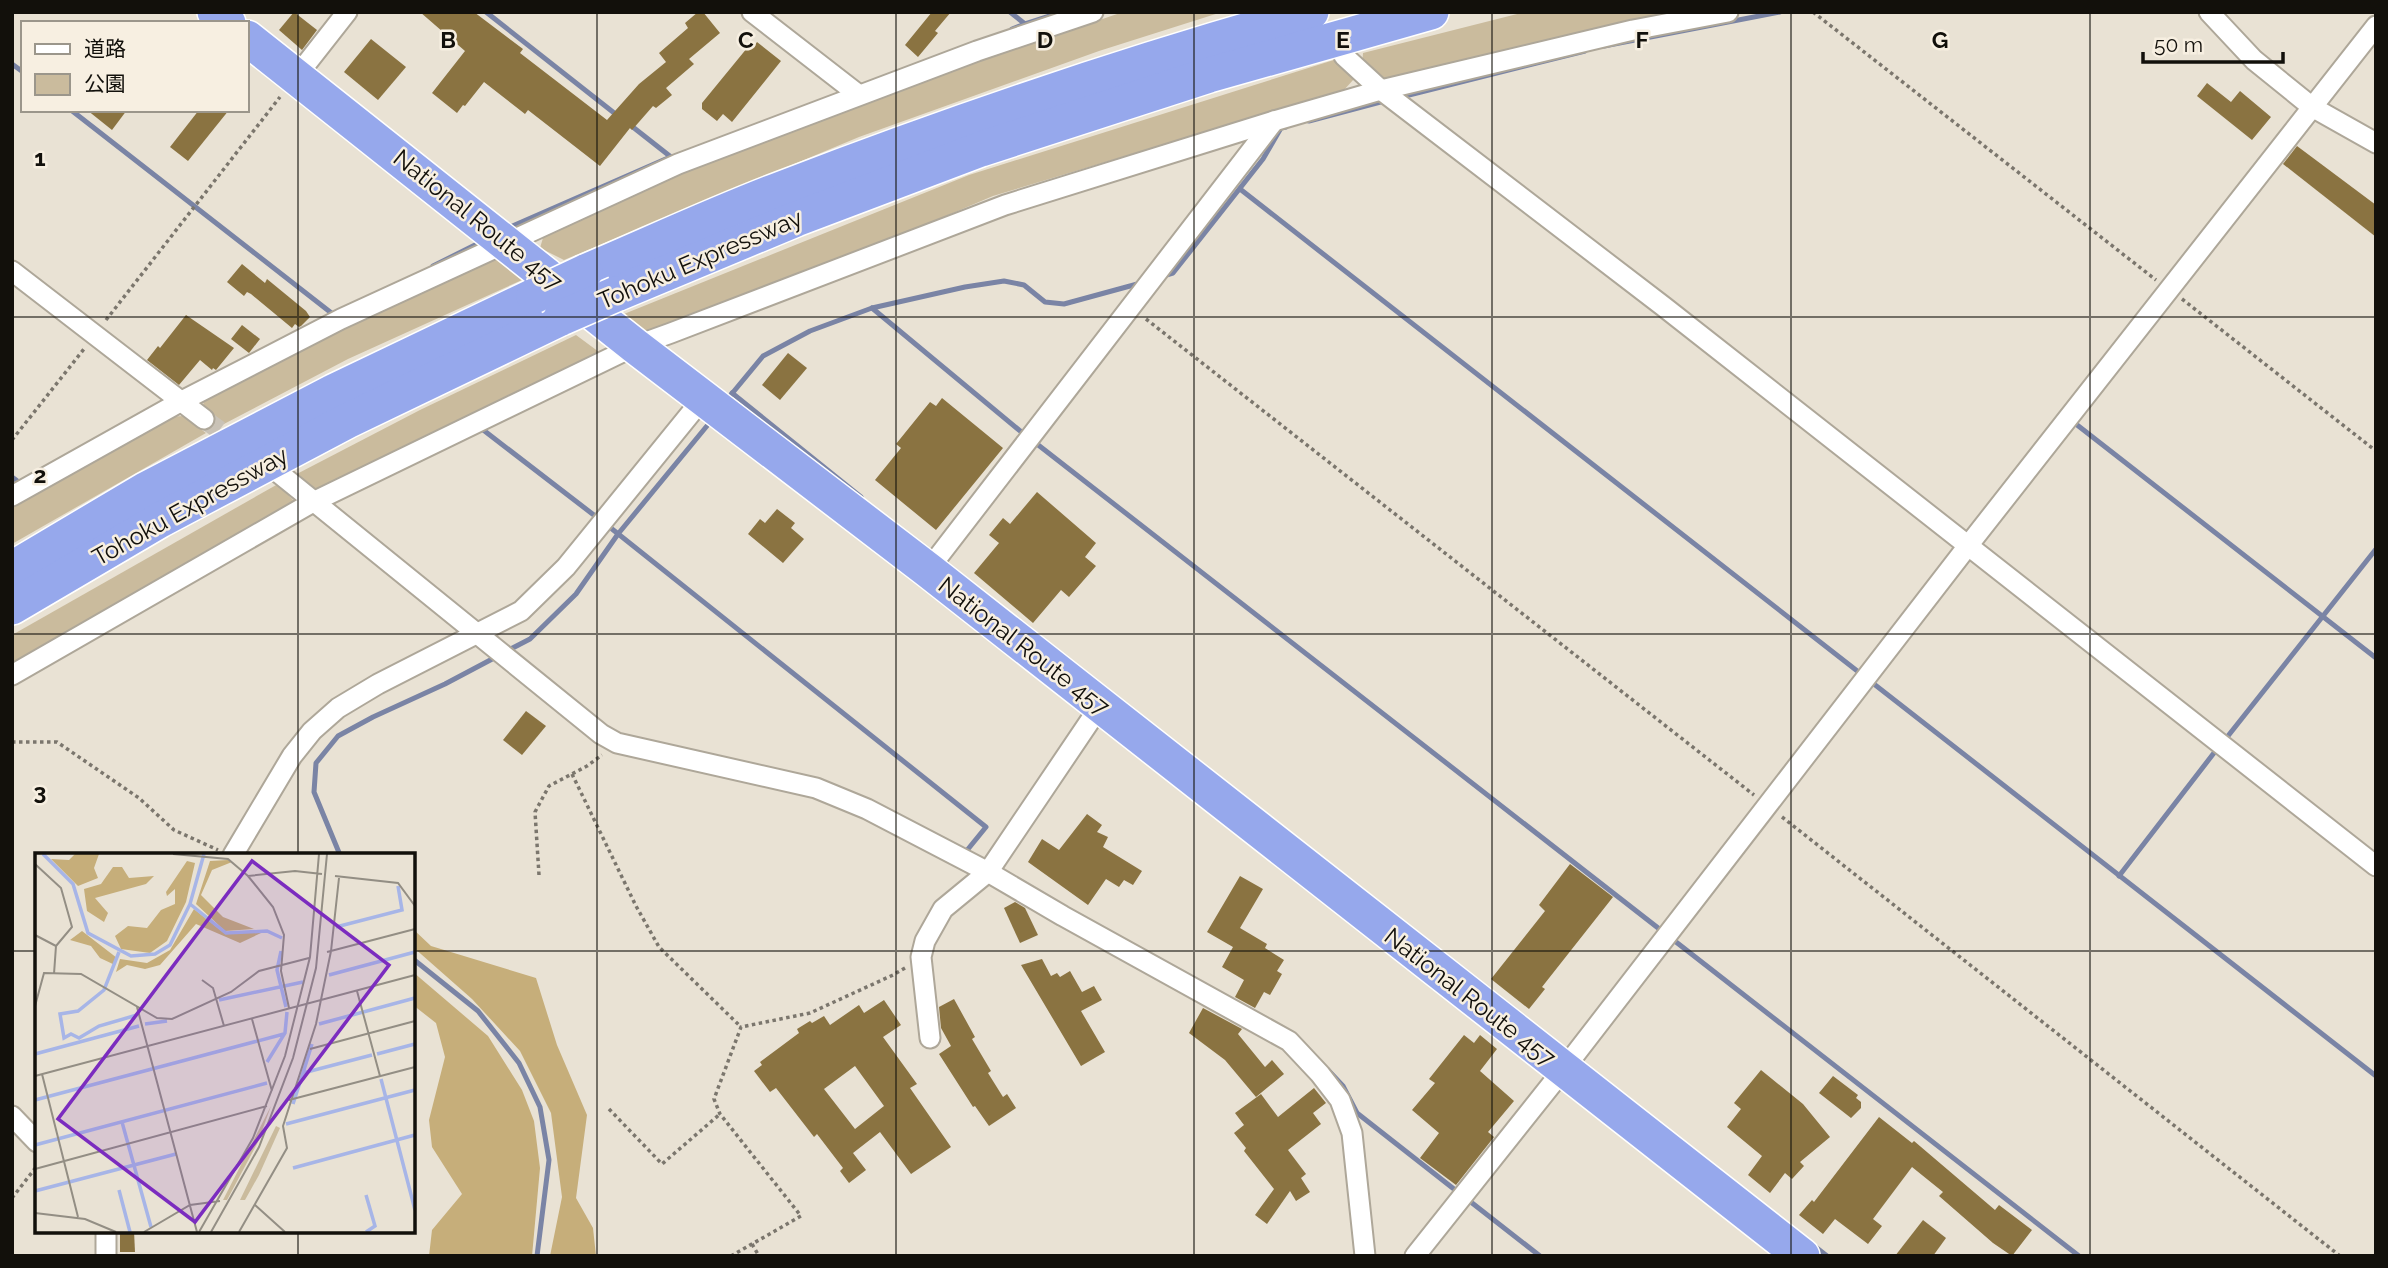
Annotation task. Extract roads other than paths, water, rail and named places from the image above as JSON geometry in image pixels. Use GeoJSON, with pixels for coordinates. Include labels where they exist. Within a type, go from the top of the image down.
{"type":"FeatureCollection","features":[{"type":"Feature","properties":{"kind":"highway","name":"Tohoku Expressway"},"geometry":{"type":"LineString","coordinates":[[12,569],[145,490],[333,392],[585,272],[780,189],[1194,45],[1311,12]]}},
{"type":"Feature","properties":{"kind":"highway","name":"Tohoku Expressway"},"geometry":{"type":"LineString","coordinates":[[12,607],[160,520],[335,427],[616,294],[796,219],[981,149],[1209,75],[1431,12]]}},
{"type":"Feature","properties":{"kind":"highway","name":"National Route 457"},"geometry":{"type":"LineString","coordinates":[[248,39],[635,346],[928,570],[1802,1256]]}},
{"type":"Feature","properties":{"kind":"street"},"geometry":{"type":"LineString","coordinates":[[296,76],[347,12]]}},
{"type":"Feature","properties":{"kind":"street"},"geometry":{"type":"LineString","coordinates":[[752,12],[859,95]]}},
{"type":"Feature","properties":{"kind":"street"},"geometry":{"type":"LineString","coordinates":[[12,496],[180,402],[341,319],[678,164],[977,51],[1093,12]]}},
{"type":"Feature","properties":{"kind":"street"},"geometry":{"type":"LineString","coordinates":[[12,675],[313,502],[635,346],[1006,205],[1274,121],[1381,90],[1633,30],[1728,12]]}},
{"type":"Feature","properties":{"kind":"street"},"geometry":{"type":"LineString","coordinates":[[2209,12],[2254,60],[2312,107],[2376,143]]}},
{"type":"Feature","properties":{"kind":"street"},"geometry":{"type":"LineString","coordinates":[[1415,1256],[1563,1070],[1967,547],[2376,26]]}},
{"type":"Feature","properties":{"kind":"street"},"geometry":{"type":"LineString","coordinates":[[1344,55],[1381,90],[1663,306],[2376,866]]}},
{"type":"Feature","properties":{"kind":"street"},"geometry":{"type":"LineString","coordinates":[[928,570],[1274,121]]}},
{"type":"Feature","properties":{"kind":"street"},"geometry":{"type":"LineString","coordinates":[[12,271],[204,419]]}},
{"type":"Feature","properties":{"kind":"street"},"geometry":{"type":"LineString","coordinates":[[225,853],[292,756],[312,731],[338,708],[377,684],[521,611],[566,568],[704,397]]}},
{"type":"Feature","properties":{"kind":"street"},"geometry":{"type":"LineString","coordinates":[[280,474],[601,734],[617,743],[816,788],[867,809],[988,872],[1289,1041],[1320,1074],[1340,1101],[1352,1133],[1365,1256]]}},
{"type":"Feature","properties":{"kind":"street"},"geometry":{"type":"LineString","coordinates":[[930,1038],[921,957],[925,941],[943,909],[988,872],[1100,706]]}},
{"type":"Feature","properties":{"kind":"street"},"geometry":{"type":"LineString","coordinates":[[12,1116],[35,1140]]}},
{"type":"Feature","properties":{"kind":"street"},"geometry":{"type":"LineString","coordinates":[[106,1233],[106,1256]]}},
{"type":"Feature","properties":{"kind":"waterway"},"geometry":{"type":"LineString","coordinates":[[486,12],[618,116]]}},
{"type":"Feature","properties":{"kind":"waterway"},"geometry":{"type":"LineString","coordinates":[[1010,12],[1025,24],[1053,15]]}},
{"type":"Feature","properties":{"kind":"waterway"},"geometry":{"type":"LineString","coordinates":[[1604,46],[1780,12]]}},
{"type":"Feature","properties":{"kind":"waterway"},"geometry":{"type":"LineString","coordinates":[[1012,29],[1025,24]]}},
{"type":"Feature","properties":{"kind":"waterway"},"geometry":{"type":"LineString","coordinates":[[1401,97],[1585,51]]}},
{"type":"Feature","properties":{"kind":"waterway"},"geometry":{"type":"LineString","coordinates":[[12,64],[21,71]]}},
{"type":"Feature","properties":{"kind":"waterway"},"geometry":{"type":"LineString","coordinates":[[1309,121],[1388,100]]}},
{"type":"Feature","properties":{"kind":"waterway"},"geometry":{"type":"LineString","coordinates":[[74,112],[336,314]]}},
{"type":"Feature","properties":{"kind":"waterway"},"geometry":{"type":"LineString","coordinates":[[629,124],[671,157]]}},
{"type":"Feature","properties":{"kind":"waterway"},"geometry":{"type":"LineString","coordinates":[[1163,276],[1173,273],[1263,159],[1281,128],[1286,127]]}},
{"type":"Feature","properties":{"kind":"waterway"},"geometry":{"type":"LineString","coordinates":[[508,228],[668,158]]}},
{"type":"Feature","properties":{"kind":"waterway"},"geometry":{"type":"LineString","coordinates":[[1240,189],[2376,1076]]}},
{"type":"Feature","properties":{"kind":"waterway"},"geometry":{"type":"LineString","coordinates":[[433,266],[483,241]]}},
{"type":"Feature","properties":{"kind":"waterway"},"geometry":{"type":"LineString","coordinates":[[725,402],[763,356],[810,331],[872,308],[1004,281],[1024,285],[1045,302],[1064,304],[1141,283]]}},
{"type":"Feature","properties":{"kind":"waterway"},"geometry":{"type":"LineString","coordinates":[[872,308],[1019,430],[2079,1256]]}},
{"type":"Feature","properties":{"kind":"waterway"},"geometry":{"type":"LineString","coordinates":[[732,393],[861,497]]}},
{"type":"Feature","properties":{"kind":"waterway"},"geometry":{"type":"LineString","coordinates":[[505,652],[530,639],[576,594],[618,534],[711,421]]}},
{"type":"Feature","properties":{"kind":"waterway"},"geometry":{"type":"LineString","coordinates":[[2072,421],[2376,658]]}},
{"type":"Feature","properties":{"kind":"waterway"},"geometry":{"type":"LineString","coordinates":[[482,429],[599,519]]}},
{"type":"Feature","properties":{"kind":"waterway"},"geometry":{"type":"LineString","coordinates":[[12,477],[20,483]]}},
{"type":"Feature","properties":{"kind":"waterway"},"geometry":{"type":"LineString","coordinates":[[607,525],[986,827],[964,854]]}},
{"type":"Feature","properties":{"kind":"waterway"},"geometry":{"type":"LineString","coordinates":[[2224,741],[2376,549]]}},
{"type":"Feature","properties":{"kind":"waterway"},"geometry":{"type":"LineString","coordinates":[[339,853],[314,792],[316,763],[338,736],[496,657]]}},
{"type":"Feature","properties":{"kind":"waterway"},"geometry":{"type":"LineString","coordinates":[[2119,876],[2217,749]]}},
{"type":"Feature","properties":{"kind":"waterway"},"geometry":{"type":"LineString","coordinates":[[415,961],[478,1011],[519,1063],[540,1107],[549,1160],[537,1256]]}},
{"type":"Feature","properties":{"kind":"waterway"},"geometry":{"type":"LineString","coordinates":[[1328,1070],[1343,1086],[1357,1113],[1459,1193]]}},
{"type":"Feature","properties":{"kind":"waterway"},"geometry":{"type":"LineString","coordinates":[[1467,1199],[1540,1256]]}},
{"type":"Feature","properties":{"kind":"waterway"},"geometry":{"type":"LineString","coordinates":[[1813,1245],[1827,1256]]}},
{"type":"Feature","properties":{"kind":"tunnel"},"geometry":{"type":"LineString","coordinates":[[204,419],[240,445]]}}]}
